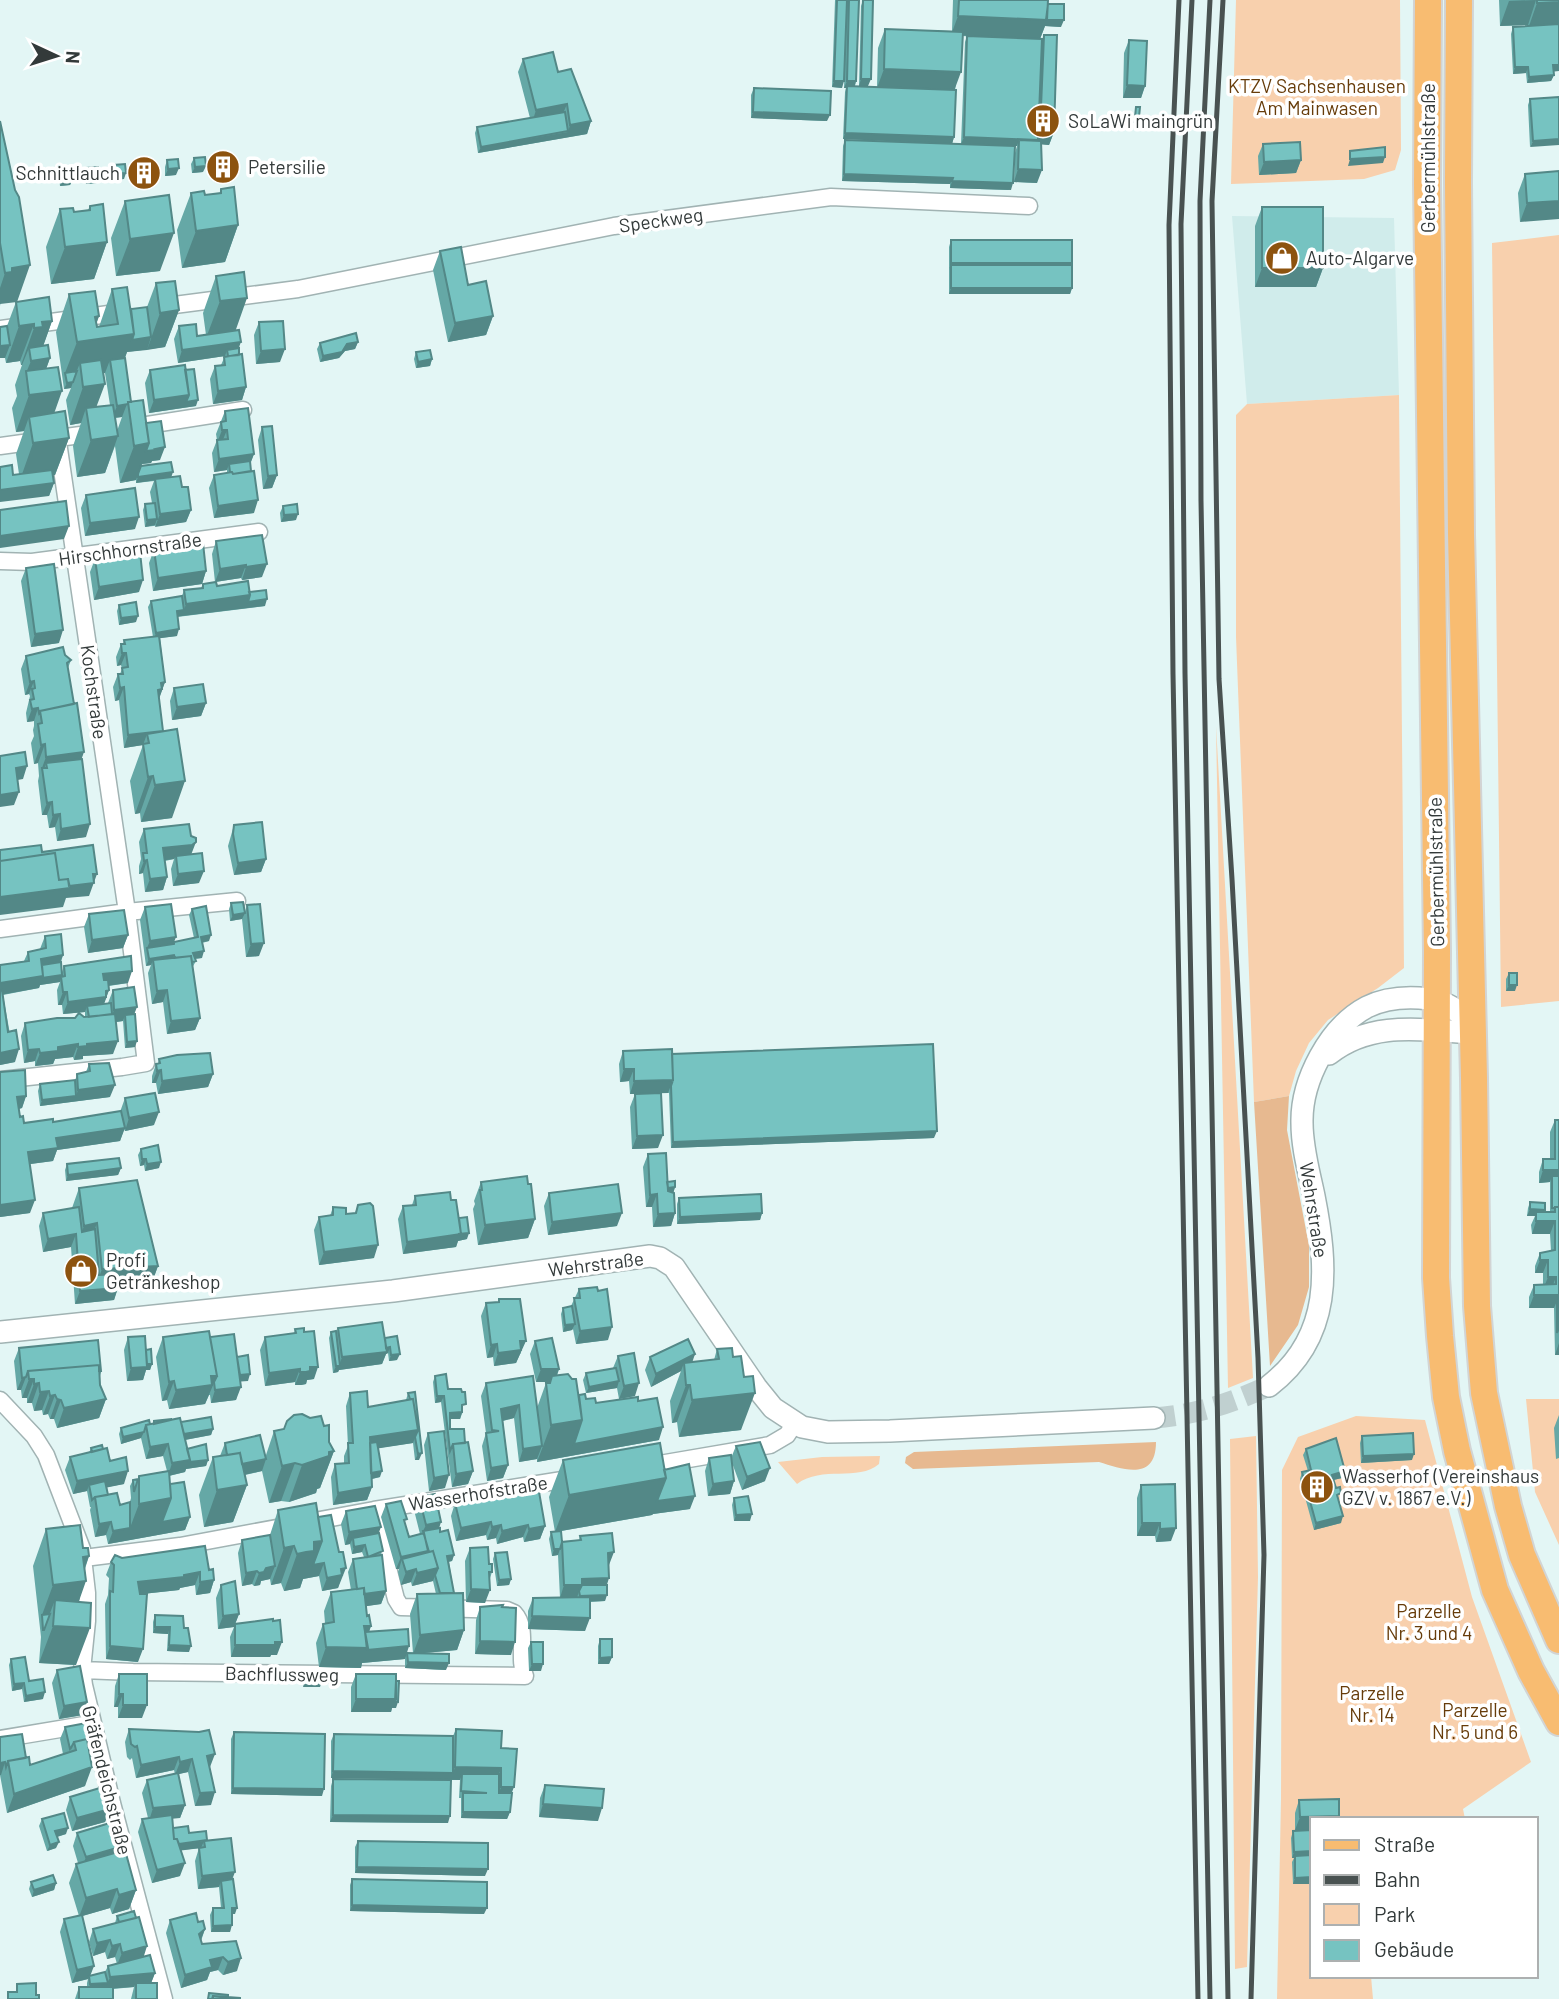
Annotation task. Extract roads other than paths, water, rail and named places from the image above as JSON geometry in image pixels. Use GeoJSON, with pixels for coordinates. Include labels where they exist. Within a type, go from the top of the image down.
{"type":"FeatureCollection","features":[{"type":"Feature","properties":{"kind":"main road","name":"Gerbermühlstraße"},"geometry":{"type":"LineString","coordinates":[[1428,0],[1427,184],[1437,999],[1436,1278],[1446,1397],[1466,1489],[1495,1590],[1531,1671],[1559,1722]]}},
{"type":"Feature","properties":{"kind":"main road","name":"Gerbermühlstraße"},"geometry":{"type":"LineString","coordinates":[[1460,0],[1458,183],[1461,534],[1476,1282],[1484,1393],[1499,1466],[1522,1555],[1559,1640]]}},
{"type":"Feature","properties":{"kind":"main road"},"geometry":{"type":"LineString","coordinates":[[1427,184],[1458,183]]}},
{"type":"Feature","properties":{"kind":"street","name":"Speckweg"},"geometry":{"type":"LineString","coordinates":[[0,329],[41,329],[142,310],[299,289],[614,226],[831,197],[1029,206]]}},
{"type":"Feature","properties":{"kind":"street"},"geometry":{"type":"LineString","coordinates":[[0,446],[56,432],[118,430],[246,410]]}},
{"type":"Feature","properties":{"kind":"street","name":"Kochstraße"},"geometry":{"type":"LineString","coordinates":[[0,1080],[146,1063],[127,912],[56,432]]}},
{"type":"Feature","properties":{"kind":"street","name":"Hirschhornstraße"},"geometry":{"type":"LineString","coordinates":[[0,561],[32,562],[259,532]]}},
{"type":"Feature","properties":{"kind":"street"},"geometry":{"type":"LineString","coordinates":[[0,929],[237,901]]}},
{"type":"Feature","properties":{"kind":"street","name":"Wehrstraße"},"geometry":{"type":"LineString","coordinates":[[1269,1386],[1290,1365],[1307,1341],[1314,1326],[1322,1294],[1322,1240],[1304,1150],[1302,1120],[1303,1101],[1319,1062],[1345,1025],[1355,1014],[1368,1007],[1397,999],[1437,999]]}},
{"type":"Feature","properties":{"kind":"street"},"geometry":{"type":"LineString","coordinates":[[1319,1062],[1337,1048],[1365,1033],[1383,1030],[1473,1033],[1468,1022],[1457,1010],[1437,999]]}},
{"type":"Feature","properties":{"kind":"street","name":"Wehrstraße"},"geometry":{"type":"LineString","coordinates":[[0,1332],[393,1291],[650,1256],[660,1258],[674,1267],[756,1387],[773,1408],[795,1423],[828,1432],[1154,1418]]}},
{"type":"Feature","properties":{"kind":"street"},"geometry":{"type":"LineString","coordinates":[[0,1399],[34,1436],[46,1455],[84,1558]]}},
{"type":"Feature","properties":{"kind":"street"},"geometry":{"type":"LineString","coordinates":[[630,1469],[770,1445],[787,1435],[795,1423]]}},
{"type":"Feature","properties":{"kind":"street","name":"Wasserhofstraße"},"geometry":{"type":"LineString","coordinates":[[84,1558],[180,1546],[374,1510],[589,1476]]}},
{"type":"Feature","properties":{"kind":"street","name":"Bachflussweg"},"geometry":{"type":"LineString","coordinates":[[82,1670],[525,1676],[522,1667],[521,1625],[514,1613],[507,1610],[469,1608],[401,1608],[396,1599],[374,1510]]}},
{"type":"Feature","properties":{"kind":"street","name":"Gräfendeichstraße"},"geometry":{"type":"LineString","coordinates":[[84,1558],[87,1612],[82,1670],[93,1724],[164,1999]]}},
{"type":"Feature","properties":{"kind":"street"},"geometry":{"type":"LineString","coordinates":[[0,1739],[93,1724]]}},
{"type":"Feature","properties":{"kind":"tunnel"},"geometry":{"type":"LineString","coordinates":[[1154,1418],[1213,1407],[1269,1386]]}},
{"type":"Feature","properties":{"kind":"railway"},"geometry":{"type":"LineString","coordinates":[[1179,0],[1169,225],[1173,674],[1198,1999]]}},
{"type":"Feature","properties":{"kind":"railway"},"geometry":{"type":"LineString","coordinates":[[1192,0],[1181,224],[1185,673],[1210,1999]]}},
{"type":"Feature","properties":{"kind":"railway"},"geometry":{"type":"LineString","coordinates":[[1210,0],[1200,201],[1201,501],[1228,1999]]}},
{"type":"Feature","properties":{"kind":"railway"},"geometry":{"type":"LineString","coordinates":[[1223,0],[1212,201],[1219,679],[1258,1358],[1264,1555],[1251,1999]]}},
{"type":"Feature","properties":{"kind":"place","name":"SoLaWi maingrün"},"geometry":{"type":"Point","coordinates":[1043,121]}},
{"type":"Feature","properties":{"kind":"place","name":"Petersilie"},"geometry":{"type":"Point","coordinates":[223,167]}},
{"type":"Feature","properties":{"kind":"place","name":"Schnittlauch"},"geometry":{"type":"Point","coordinates":[144,173]}},
{"type":"Feature","properties":{"kind":"place","name":"Auto-Algarve"},"geometry":{"type":"Point","coordinates":[1282,258]}},
{"type":"Feature","properties":{"kind":"place","name":"Profi Getränkeshop"},"geometry":{"type":"Point","coordinates":[81,1271]}},
{"type":"Feature","properties":{"kind":"place","name":"Wasserhof (Vereinshaus GZV v. 1867 e.V.)"},"geometry":{"type":"Point","coordinates":[1317,1487]}},
{"type":"Feature","properties":{"kind":"park label","name":"KTZV Sachsenhausen Am Mainwasen"},"geometry":{"type":"Point","coordinates":[1317,97]}},
{"type":"Feature","properties":{"kind":"park label","name":"Parzelle Nr. 3 und 4"},"geometry":{"type":"Point","coordinates":[1429,1622]}},
{"type":"Feature","properties":{"kind":"park label","name":"Parzelle Nr. 14"},"geometry":{"type":"Point","coordinates":[1372,1704]}},
{"type":"Feature","properties":{"kind":"park label","name":"Parzelle Nr. 5 und 6"},"geometry":{"type":"Point","coordinates":[1475,1721]}}]}
